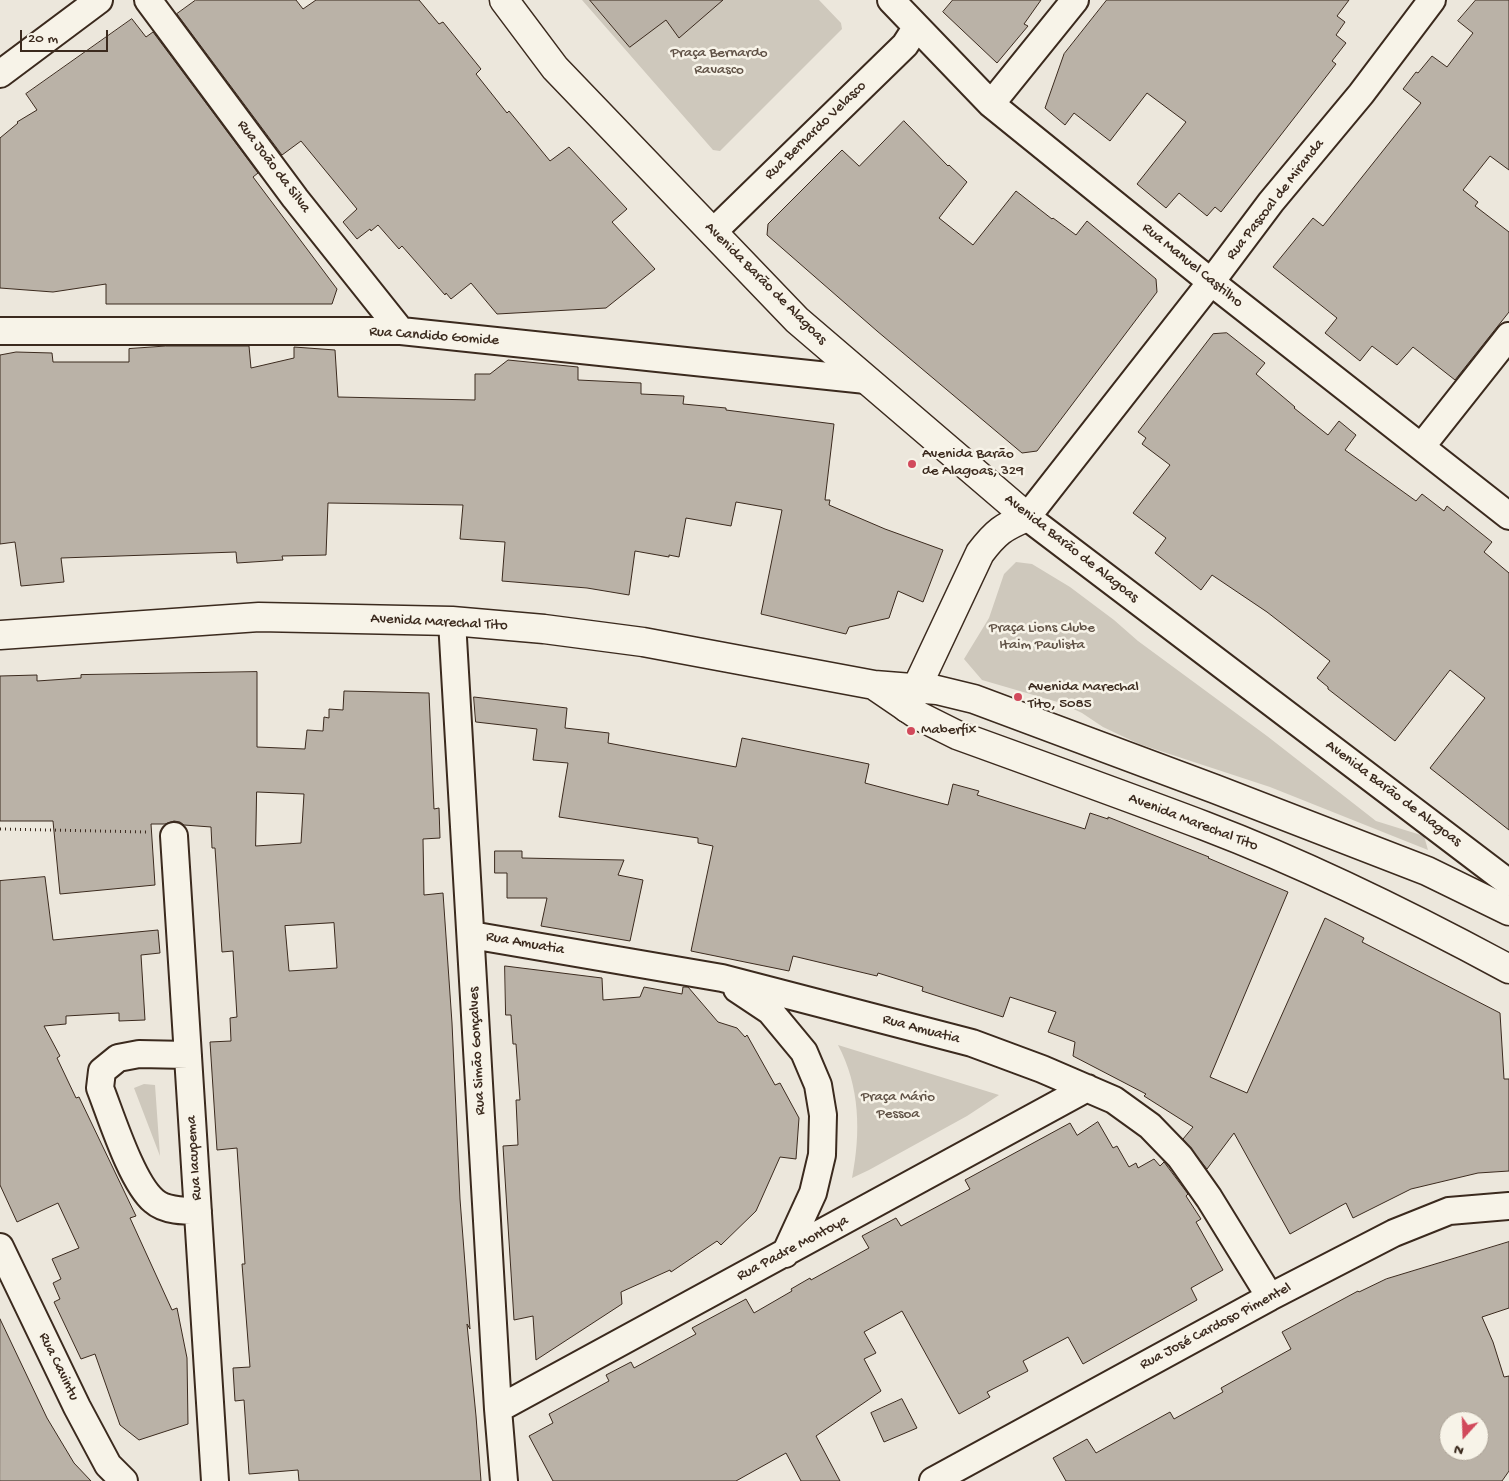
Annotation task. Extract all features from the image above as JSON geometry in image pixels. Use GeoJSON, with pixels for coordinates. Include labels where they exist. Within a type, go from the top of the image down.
{"type":"FeatureCollection","features":[{"type":"Feature","properties":{"kind":"main road","name":"Avenida Barão de Alagoas"},"geometry":{"type":"LineString","coordinates":[[504,0],[555,68],[797,320],[1027,517]]}},
{"type":"Feature","properties":{"kind":"main road"},"geometry":{"type":"LineString","coordinates":[[912,698],[980,552],[994,535],[1006,526],[1027,517]]}},
{"type":"Feature","properties":{"kind":"main road","name":"Avenida Marechal Tito"},"geometry":{"type":"LineString","coordinates":[[0,635],[259,617],[452,621],[544,629],[644,642],[874,685],[912,698],[919,716],[957,735],[1206,827],[1326,878],[1411,917],[1509,969]]}},
{"type":"Feature","properties":{"kind":"main road"},"geometry":{"type":"LineString","coordinates":[[912,698],[937,690],[974,700],[1198,782],[1427,870],[1509,911]]}},
{"type":"Feature","properties":{"kind":"street"},"geometry":{"type":"LineString","coordinates":[[0,74],[100,0]]}},
{"type":"Feature","properties":{"kind":"street","name":"Rua João da Silva"},"geometry":{"type":"LineString","coordinates":[[148,0],[295,198],[401,331]]}},
{"type":"Feature","properties":{"kind":"street","name":"Rua Manuel Castilho"},"geometry":{"type":"LineString","coordinates":[[891,0],[991,104],[1211,282],[1509,516]]}},
{"type":"Feature","properties":{"kind":"street"},"geometry":{"type":"LineString","coordinates":[[991,104],[1075,0]]}},
{"type":"Feature","properties":{"kind":"street","name":"Rua Pascoal de Miranda"},"geometry":{"type":"LineString","coordinates":[[1027,517],[1211,282],[1271,202],[1361,94],[1432,0]]}},
{"type":"Feature","properties":{"kind":"street","name":"Rua Bernardo Velasco"},"geometry":{"type":"LineString","coordinates":[[713,232],[905,45],[916,28]]}},
{"type":"Feature","properties":{"kind":"street","name":"Rua Candido Gomide"},"geometry":{"type":"LineString","coordinates":[[0,331],[401,331],[866,380]]}},
{"type":"Feature","properties":{"kind":"street"},"geometry":{"type":"LineString","coordinates":[[1422,446],[1509,336]]}},
{"type":"Feature","properties":{"kind":"street","name":"Avenida Barão de Alagoas"},"geometry":{"type":"LineString","coordinates":[[1027,517],[1509,883]]}},
{"type":"Feature","properties":{"kind":"street","name":"Rua Simão Gonçalves"},"geometry":{"type":"LineString","coordinates":[[452,621],[498,1409],[504,1481]]}},
{"type":"Feature","properties":{"kind":"street","name":"Rua Iacupema"},"geometry":{"type":"LineString","coordinates":[[174,836],[215,1481]]}},
{"type":"Feature","properties":{"kind":"street","name":"Rua Amuatia"},"geometry":{"type":"LineString","coordinates":[[471,935],[722,978],[972,1043],[1042,1068],[1114,1100],[1150,1126],[1180,1157],[1209,1198],[1270,1297]]}},
{"type":"Feature","properties":{"kind":"street"},"geometry":{"type":"LineString","coordinates":[[722,978],[770,1011],[804,1052],[818,1085],[823,1116],[822,1155],[813,1193],[785,1254]]}},
{"type":"Feature","properties":{"kind":"street"},"geometry":{"type":"LineString","coordinates":[[188,1055],[139,1054],[118,1058],[102,1071],[100,1088],[139,1184],[155,1202],[177,1210],[198,1212]]}},
{"type":"Feature","properties":{"kind":"street","name":"Rua Padre Montoya"},"geometry":{"type":"LineString","coordinates":[[498,1409],[1087,1088]]}},
{"type":"Feature","properties":{"kind":"street","name":"Rua José Cardoso Pimentel"},"geometry":{"type":"LineString","coordinates":[[934,1481],[1270,1297],[1394,1233],[1449,1211],[1509,1206]]}},
{"type":"Feature","properties":{"kind":"street","name":"Rua Cavintu"},"geometry":{"type":"LineString","coordinates":[[0,1246],[77,1407],[108,1465],[124,1481]]}},
{"type":"Feature","properties":{"kind":"path"},"geometry":{"type":"LineString","coordinates":[[0,829],[158,832],[174,836]]}},
{"type":"Feature","properties":{"kind":"green space","name":"Praça Bernardo Ravasco"},"geometry":{"type":"Polygon","coordinates":[[[582,0],[819,0],[841,23],[842,29],[720,151],[713,150],[582,0]]]}},
{"type":"Feature","properties":{"kind":"green space","name":"Praça Lions Clube Itaim Paulista"},"geometry":{"type":"Polygon","coordinates":[[[1016,562],[1032,564],[1070,587],[1114,620],[1138,641],[1267,736],[1376,821],[1424,836],[1428,850],[1270,787],[1139,744],[1103,727],[1082,713],[1061,703],[982,680],[964,659],[989,618],[1004,574],[1016,562]]]}},
{"type":"Feature","properties":{"kind":"green space","name":"Praça Mário Pessoa"},"geometry":{"type":"Polygon","coordinates":[[[838,1045],[999,1095],[967,1116],[852,1178],[857,1144],[857,1110],[851,1077],[838,1045]]]}},
{"type":"Feature","properties":{"kind":"green space"},"geometry":{"type":"Polygon","coordinates":[[[144,1084],[155,1085],[160,1156],[134,1088],[144,1084]]]}},
{"type":"Feature","properties":{"kind":"building"},"geometry":{"type":"Polygon","coordinates":[[[196,0],[296,0],[303,9],[316,0],[419,0],[439,24],[443,22],[481,69],[476,74],[507,113],[509,111],[550,161],[569,147],[627,209],[612,222],[655,269],[606,308],[497,314],[471,283],[451,299],[446,293],[445,295],[402,246],[399,249],[378,225],[357,239],[343,222],[357,209],[301,141],[282,155],[177,14],[196,0]]]}},
{"type":"Feature","properties":{"kind":"building"},"geometry":{"type":"Polygon","coordinates":[[[590,0],[723,0],[679,38],[666,20],[630,47],[590,0]]]}},
{"type":"Feature","properties":{"kind":"building"},"geometry":{"type":"Polygon","coordinates":[[[953,0],[1041,0],[1024,24],[1028,26],[997,63],[943,12],[953,0]]]}},
{"type":"Feature","properties":{"kind":"building"},"geometry":{"type":"Polygon","coordinates":[[[1107,0],[1349,0],[1337,16],[1345,22],[1336,35],[1346,43],[1332,61],[1336,64],[1221,212],[1215,207],[1207,216],[1179,193],[1166,208],[1137,184],[1186,122],[1147,93],[1110,141],[1074,113],[1065,125],[1045,108],[1064,54],[1107,0]]]}},
{"type":"Feature","properties":{"kind":"building"},"geometry":{"type":"Polygon","coordinates":[[[1476,0],[1509,0],[1509,170],[1490,156],[1463,190],[1478,202],[1475,206],[1509,232],[1509,312],[1455,380],[1413,347],[1397,365],[1372,346],[1360,361],[1325,333],[1337,318],[1273,267],[1313,218],[1323,226],[1421,103],[1403,89],[1432,56],[1447,67],[1473,33],[1458,21],[1476,0]]]}},
{"type":"Feature","properties":{"kind":"building"},"geometry":{"type":"Polygon","coordinates":[[[132,19],[146,37],[153,32],[258,173],[253,177],[337,289],[332,304],[106,304],[106,284],[53,292],[0,288],[0,138],[17,122],[37,110],[26,94],[132,19]]]}},
{"type":"Feature","properties":{"kind":"building"},"geometry":{"type":"Polygon","coordinates":[[[904,121],[948,166],[967,182],[939,218],[973,245],[1016,191],[1076,235],[1087,221],[1156,279],[1157,292],[1037,451],[1022,453],[767,235],[768,224],[842,150],[859,166],[904,121]]]}},
{"type":"Feature","properties":{"kind":"building"},"geometry":{"type":"Polygon","coordinates":[[[1227,333],[1265,363],[1256,374],[1328,435],[1339,421],[1356,435],[1345,450],[1416,501],[1422,494],[1444,511],[1447,506],[1492,542],[1484,552],[1509,573],[1509,830],[1430,768],[1485,698],[1450,670],[1395,741],[1328,689],[1317,678],[1330,661],[1267,612],[1212,575],[1201,590],[1155,553],[1166,538],[1133,513],[1170,465],[1142,444],[1146,438],[1138,432],[1213,334],[1227,333]]]}},
{"type":"Feature","properties":{"kind":"building"},"geometry":{"type":"Polygon","coordinates":[[[166,346],[249,346],[251,368],[294,358],[294,347],[335,350],[338,397],[475,400],[475,374],[490,374],[508,360],[578,367],[578,380],[641,383],[641,394],[684,396],[683,404],[726,408],[726,410],[834,424],[825,500],[830,500],[829,505],[885,529],[943,550],[923,602],[898,591],[889,618],[849,627],[846,634],[761,614],[782,510],[736,502],[731,526],[686,518],[679,557],[635,551],[629,595],[587,588],[502,581],[505,542],[460,539],[463,505],[328,503],[326,555],[282,556],[283,560],[237,563],[236,552],[61,558],[64,582],[21,586],[15,542],[0,544],[0,355],[16,352],[52,353],[53,362],[129,362],[129,349],[166,346]]]}},
{"type":"Feature","properties":{"kind":"building"},"geometry":{"type":"Polygon","coordinates":[[[257,672],[257,747],[305,749],[307,730],[323,731],[324,717],[329,718],[329,709],[343,710],[344,691],[429,693],[434,809],[439,808],[440,838],[423,839],[424,895],[443,893],[452,1023],[460,1199],[470,1329],[467,1324],[481,1481],[299,1481],[298,1470],[249,1474],[244,1400],[235,1401],[233,1368],[250,1367],[242,1264],[245,1264],[237,1148],[217,1150],[210,1042],[231,1041],[230,1018],[237,1017],[233,951],[222,952],[215,848],[212,848],[211,827],[184,825],[174,821],[165,824],[151,824],[155,885],[60,894],[53,821],[0,821],[0,676],[37,675],[37,681],[81,678],[81,675],[257,672]],[[257,792],[256,846],[301,843],[304,794],[257,792]],[[334,923],[285,926],[289,971],[337,968],[334,923]]]}},
{"type":"Feature","properties":{"kind":"building"},"geometry":{"type":"Polygon","coordinates":[[[474,697],[567,708],[565,728],[609,733],[608,743],[736,767],[742,738],[869,764],[865,783],[948,805],[953,784],[979,791],[977,795],[1085,829],[1090,813],[1108,819],[1108,817],[1209,857],[1288,892],[1210,1077],[1247,1093],[1325,918],[1364,938],[1362,942],[1500,1013],[1504,1079],[1509,1079],[1509,1171],[1478,1173],[1411,1189],[1353,1218],[1346,1203],[1290,1234],[1234,1133],[1207,1169],[1183,1139],[1193,1127],[1144,1096],[1146,1094],[1073,1056],[1075,1042],[1048,1032],[1056,1012],[1010,997],[1003,1017],[922,991],[923,987],[878,973],[877,976],[793,956],[789,971],[691,951],[713,846],[698,843],[698,838],[559,817],[568,763],[533,760],[537,729],[476,722],[474,697]]]}},
{"type":"Feature","properties":{"kind":"building"},"geometry":{"type":"Polygon","coordinates":[[[495,851],[522,851],[522,858],[624,860],[618,875],[643,880],[630,941],[541,926],[547,898],[507,898],[507,873],[495,873],[495,851]]]}},
{"type":"Feature","properties":{"kind":"building"},"geometry":{"type":"Polygon","coordinates":[[[45,877],[53,940],[158,930],[160,953],[141,955],[145,1020],[119,1021],[119,1013],[66,1016],[66,1024],[44,1026],[60,1056],[57,1058],[76,1098],[79,1097],[136,1216],[130,1218],[172,1310],[177,1308],[187,1358],[188,1424],[139,1440],[120,1425],[95,1354],[81,1359],[54,1302],[60,1299],[53,1283],[61,1279],[52,1259],[79,1248],[58,1203],[17,1222],[0,1185],[0,881],[45,877]]]}},
{"type":"Feature","properties":{"kind":"building"},"geometry":{"type":"Polygon","coordinates":[[[505,966],[602,978],[603,1000],[640,997],[644,987],[682,994],[683,987],[688,987],[718,1022],[737,1028],[745,1037],[747,1035],[775,1085],[780,1083],[799,1118],[796,1159],[780,1157],[756,1211],[721,1245],[717,1241],[671,1272],[670,1270],[621,1292],[622,1304],[536,1360],[533,1316],[514,1320],[503,1146],[518,1145],[516,1100],[520,1100],[516,1044],[513,1044],[511,1015],[506,1015],[505,966]]]}},
{"type":"Feature","properties":{"kind":"building"},"geometry":{"type":"Polygon","coordinates":[[[1098,1122],[1113,1148],[1117,1146],[1129,1167],[1136,1163],[1138,1168],[1154,1159],[1160,1166],[1164,1162],[1188,1194],[1186,1196],[1201,1219],[1196,1222],[1223,1270],[1191,1288],[1197,1300],[1083,1364],[1068,1337],[1023,1361],[1028,1371],[987,1392],[990,1397],[959,1414],[902,1311],[864,1332],[876,1353],[864,1359],[881,1391],[816,1436],[840,1481],[801,1481],[786,1453],[736,1481],[553,1481],[529,1436],[553,1423],[549,1414],[609,1381],[606,1375],[631,1362],[634,1368],[696,1334],[692,1328],[746,1299],[754,1313],[810,1278],[811,1280],[869,1248],[862,1236],[896,1218],[901,1226],[970,1189],[965,1180],[1070,1123],[1077,1135],[1098,1122]]]}},
{"type":"Feature","properties":{"kind":"building"},"geometry":{"type":"Polygon","coordinates":[[[1509,1242],[1509,1308],[1482,1317],[1493,1342],[1504,1377],[1509,1376],[1509,1471],[1502,1481],[1066,1481],[1053,1458],[1087,1439],[1096,1453],[1170,1412],[1174,1419],[1223,1392],[1221,1388],[1291,1349],[1282,1332],[1386,1279],[1509,1242]]]}},
{"type":"Feature","properties":{"kind":"building"},"geometry":{"type":"Polygon","coordinates":[[[0,1319],[47,1418],[74,1463],[91,1481],[0,1481],[0,1319]]]}},
{"type":"Feature","properties":{"kind":"building"},"geometry":{"type":"Polygon","coordinates":[[[902,1399],[917,1428],[884,1442],[871,1413],[902,1399]]]}},
{"type":"Feature","properties":{"kind":"place","name":"Avenida Barão de Alagoas, 329"},"geometry":{"type":"Point","coordinates":[912,464]}},
{"type":"Feature","properties":{"kind":"place","name":"Avenida Marechal Tito, 5085"},"geometry":{"type":"Point","coordinates":[1018,697]}},
{"type":"Feature","properties":{"kind":"place","name":"Maberfix"},"geometry":{"type":"Point","coordinates":[911,731]}}]}
